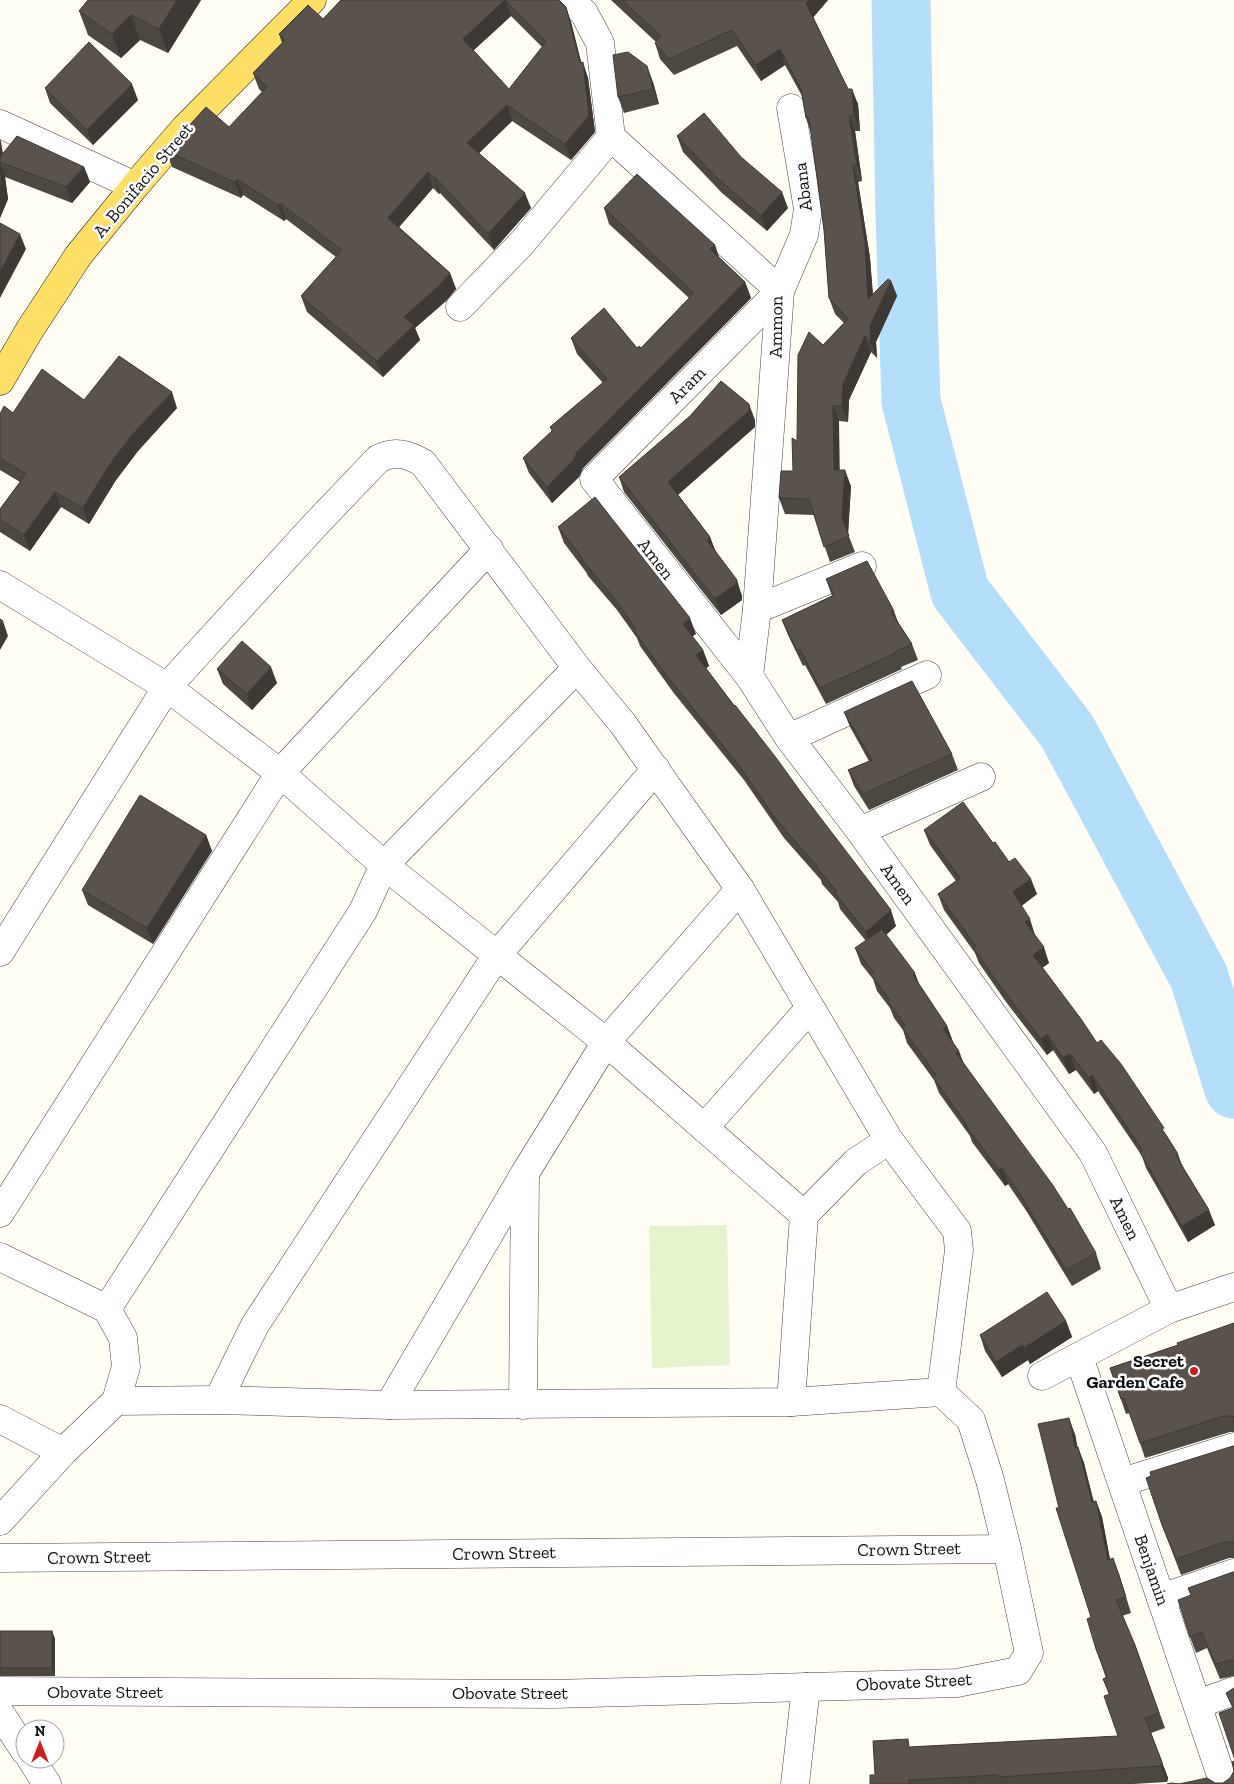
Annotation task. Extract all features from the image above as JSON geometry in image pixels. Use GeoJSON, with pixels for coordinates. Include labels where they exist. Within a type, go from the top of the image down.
{"type":"FeatureCollection","features":[{"type":"Feature","properties":{"kind":"main road","name":"A. Bonifacio Street"},"geometry":{"type":"LineString","coordinates":[[0,381],[29,331],[78,256],[135,186],[185,128],[312,0]]}},
{"type":"Feature","properties":{"kind":"street"},"geometry":{"type":"LineString","coordinates":[[460,307],[521,244],[612,136],[600,43],[584,13],[571,0]]}},
{"type":"Feature","properties":{"kind":"street","name":"Abana"},"geometry":{"type":"LineString","coordinates":[[780,291],[804,235],[808,209],[791,108]]}},
{"type":"Feature","properties":{"kind":"street"},"geometry":{"type":"LineString","coordinates":[[0,124],[135,186]]}},
{"type":"Feature","properties":{"kind":"street","name":"Ammon"},"geometry":{"type":"LineString","coordinates":[[612,136],[780,291],[756,609],[748,676]]}},
{"type":"Feature","properties":{"kind":"street","name":"Aram"},"geometry":{"type":"LineString","coordinates":[[594,480],[780,291]]}},
{"type":"Feature","properties":{"kind":"street"},"geometry":{"type":"LineString","coordinates":[[0,952],[167,687],[378,459],[398,453],[413,457],[423,463],[656,769],[740,890],[889,1140],[957,1231],[960,1250],[941,1392]]}},
{"type":"Feature","properties":{"kind":"street","name":"Amen"},"geometry":{"type":"LineString","coordinates":[[594,480],[748,676],[790,738],[860,831],[1093,1153],[1169,1309]]}},
{"type":"Feature","properties":{"kind":"street"},"geometry":{"type":"LineString","coordinates":[[0,1214],[280,773],[489,549]]}},
{"type":"Feature","properties":{"kind":"street"},"geometry":{"type":"LineString","coordinates":[[756,609],[862,566]]}},
{"type":"Feature","properties":{"kind":"street"},"geometry":{"type":"LineString","coordinates":[[0,585],[167,687],[280,773],[384,865],[606,1042],[804,1215]]}},
{"type":"Feature","properties":{"kind":"street"},"geometry":{"type":"LineString","coordinates":[[107,1309],[363,911],[384,865],[578,668]]}},
{"type":"Feature","properties":{"kind":"street"},"geometry":{"type":"LineString","coordinates":[[790,738],[927,675]]}},
{"type":"Feature","properties":{"kind":"street"},"geometry":{"type":"LineString","coordinates":[[218,1400],[255,1325],[497,955],[656,769]]}},
{"type":"Feature","properties":{"kind":"street"},"geometry":{"type":"LineString","coordinates":[[860,831],[981,777]]}},
{"type":"Feature","properties":{"kind":"street"},"geometry":{"type":"LineString","coordinates":[[389,1405],[525,1173],[606,1042],[740,890]]}},
{"type":"Feature","properties":{"kind":"street"},"geometry":{"type":"LineString","coordinates":[[704,1128],[810,1008]]}},
{"type":"Feature","properties":{"kind":"street"},"geometry":{"type":"LineString","coordinates":[[791,1402],[804,1215],[856,1162],[889,1140]]}},
{"type":"Feature","properties":{"kind":"street"},"geometry":{"type":"LineString","coordinates":[[523,1405],[525,1173]]}},
{"type":"Feature","properties":{"kind":"street"},"geometry":{"type":"LineString","coordinates":[[0,1257],[107,1309],[123,1338],[126,1367],[116,1401],[63,1452],[0,1521]]}},
{"type":"Feature","properties":{"kind":"street"},"geometry":{"type":"LineString","coordinates":[[1042,1376],[1169,1309],[1234,1287]]}},
{"type":"Feature","properties":{"kind":"street","name":"Benjamin"},"geometry":{"type":"LineString","coordinates":[[1078,1357],[1198,1704],[1214,1780]]}},
{"type":"Feature","properties":{"kind":"street"},"geometry":{"type":"LineString","coordinates":[[116,1401],[218,1400],[389,1405],[523,1405],[791,1402],[941,1392],[971,1420],[990,1480],[1007,1549]]}},
{"type":"Feature","properties":{"kind":"street"},"geometry":{"type":"LineString","coordinates":[[0,1419],[63,1452]]}},
{"type":"Feature","properties":{"kind":"street"},"geometry":{"type":"LineString","coordinates":[[1122,1482],[1234,1446]]}},
{"type":"Feature","properties":{"kind":"street","name":"Crown Street"},"geometry":{"type":"LineString","coordinates":[[0,1558],[1007,1549]]}},
{"type":"Feature","properties":{"kind":"street","name":"Obovate Street"},"geometry":{"type":"LineString","coordinates":[[0,1692],[553,1694],[957,1683],[1018,1671],[1028,1653],[1007,1549]]}},
{"type":"Feature","properties":{"kind":"street"},"geometry":{"type":"LineString","coordinates":[[1161,1598],[1234,1573]]}},
{"type":"Feature","properties":{"kind":"street"},"geometry":{"type":"LineString","coordinates":[[795,1784],[806,1687]]}},
{"type":"Feature","properties":{"kind":"street"},"geometry":{"type":"LineString","coordinates":[[1198,1704],[1234,1691]]}},
{"type":"Feature","properties":{"kind":"street"},"geometry":{"type":"LineString","coordinates":[[0,1713],[15,1736]]}},
{"type":"Feature","properties":{"kind":"street"},"geometry":{"type":"LineString","coordinates":[[37,1769],[47,1784]]}},
{"type":"Feature","properties":{"kind":"green space"},"geometry":{"type":"Polygon","coordinates":[[[727,1225],[730,1365],[652,1368],[649,1226],[727,1225]]]}},
{"type":"Feature","properties":{"kind":"building"},"geometry":{"type":"Polygon","coordinates":[[[88,0],[177,0],[159,29],[131,15],[112,34],[79,11],[88,0]]]}},
{"type":"Feature","properties":{"kind":"building"},"geometry":{"type":"Polygon","coordinates":[[[341,0],[505,0],[559,0],[566,7],[580,63],[583,62],[589,116],[565,144],[507,105],[467,143],[525,193],[488,234],[435,177],[428,172],[388,218],[450,273],[440,285],[404,317],[414,325],[377,361],[301,296],[342,250],[280,203],[278,205],[237,179],[235,182],[166,151],[206,107],[229,127],[267,87],[253,73],[285,40],[279,34],[308,5],[323,19],[341,0]],[[505,0],[463,39],[509,89],[546,42],[505,0]]]}},
{"type":"Feature","properties":{"kind":"building"},"geometry":{"type":"Polygon","coordinates":[[[622,0],[809,0],[806,3],[848,89],[852,89],[854,115],[849,116],[857,165],[853,166],[865,242],[868,299],[888,279],[891,281],[870,326],[871,343],[865,336],[843,384],[842,406],[833,406],[834,470],[845,470],[842,518],[849,536],[824,547],[809,499],[779,498],[781,471],[793,471],[792,438],[797,441],[798,355],[809,332],[823,345],[848,319],[829,298],[824,230],[809,118],[806,118],[801,89],[780,49],[756,65],[732,30],[669,59],[655,43],[661,36],[622,0]]]}},
{"type":"Feature","properties":{"kind":"building"},"geometry":{"type":"Polygon","coordinates":[[[89,42],[132,84],[87,130],[45,88],[89,42]]]}},
{"type":"Feature","properties":{"kind":"building"},"geometry":{"type":"Polygon","coordinates":[[[628,52],[647,66],[653,89],[618,97],[613,55],[628,52]]]}},
{"type":"Feature","properties":{"kind":"building"},"geometry":{"type":"Polygon","coordinates":[[[704,113],[741,157],[782,192],[761,216],[716,177],[677,136],[704,113]]]}},
{"type":"Feature","properties":{"kind":"building"},"geometry":{"type":"Polygon","coordinates":[[[17,136],[84,167],[66,187],[0,162],[0,157],[17,136]]]}},
{"type":"Feature","properties":{"kind":"building"},"geometry":{"type":"Polygon","coordinates":[[[0,164],[2,183],[0,189],[0,164]]]}},
{"type":"Feature","properties":{"kind":"building"},"geometry":{"type":"Polygon","coordinates":[[[637,174],[715,245],[710,249],[745,282],[577,452],[573,461],[547,487],[523,458],[553,430],[550,427],[607,379],[571,338],[604,308],[637,348],[639,346],[641,348],[694,293],[604,208],[637,174]]]}},
{"type":"Feature","properties":{"kind":"building"},"geometry":{"type":"Polygon","coordinates":[[[0,223],[20,234],[0,272],[0,223]]]}},
{"type":"Feature","properties":{"kind":"building"},"geometry":{"type":"Polygon","coordinates":[[[119,356],[172,392],[132,435],[110,464],[83,508],[55,492],[24,535],[0,519],[0,509],[26,474],[0,458],[0,414],[4,406],[13,413],[42,369],[84,400],[119,356]]]}},
{"type":"Feature","properties":{"kind":"building"},"geometry":{"type":"Polygon","coordinates":[[[721,381],[749,404],[749,411],[668,482],[710,537],[707,540],[737,580],[736,584],[715,599],[619,477],[690,416],[721,381]]]}},
{"type":"Feature","properties":{"kind":"building"},"geometry":{"type":"Polygon","coordinates":[[[595,497],[690,618],[683,624],[703,650],[696,655],[891,910],[866,932],[835,893],[837,891],[818,867],[778,822],[738,764],[667,676],[634,631],[636,629],[611,594],[582,560],[558,527],[595,497]]]}},
{"type":"Feature","properties":{"kind":"building"},"geometry":{"type":"Polygon","coordinates":[[[867,561],[894,611],[891,612],[912,644],[820,688],[800,649],[797,651],[782,620],[834,595],[826,579],[867,561]]]}},
{"type":"Feature","properties":{"kind":"building"},"geometry":{"type":"Polygon","coordinates":[[[242,641],[271,667],[247,694],[217,669],[242,641]]]}},
{"type":"Feature","properties":{"kind":"building"},"geometry":{"type":"Polygon","coordinates":[[[912,681],[952,754],[863,794],[848,770],[872,760],[844,712],[912,681]]]}},
{"type":"Feature","properties":{"kind":"building"},"geometry":{"type":"Polygon","coordinates":[[[140,795],[206,835],[147,928],[82,890],[140,795]]]}},
{"type":"Feature","properties":{"kind":"building"},"geometry":{"type":"Polygon","coordinates":[[[963,802],[1009,862],[1015,858],[1031,879],[1013,892],[1030,919],[1025,922],[1044,947],[1033,955],[1097,1043],[1101,1040],[1121,1064],[1164,1128],[1162,1129],[1178,1154],[1176,1156],[1209,1210],[1182,1226],[1140,1152],[1143,1151],[1092,1075],[1089,1078],[1070,1054],[1063,1058],[1047,1034],[1041,1039],[1000,986],[973,947],[976,946],[938,894],[960,878],[924,830],[963,802]]]}},
{"type":"Feature","properties":{"kind":"building"},"geometry":{"type":"Polygon","coordinates":[[[882,929],[915,973],[913,975],[947,1026],[943,1029],[959,1051],[956,1053],[1052,1184],[1068,1209],[1070,1208],[1096,1253],[1066,1270],[1002,1168],[999,1170],[933,1077],[936,1075],[902,1027],[905,1025],[888,1002],[890,1000],[871,975],[874,973],[855,948],[882,929]]]}},
{"type":"Feature","properties":{"kind":"building"},"geometry":{"type":"Polygon","coordinates":[[[1047,1292],[1066,1321],[1024,1348],[1022,1345],[996,1362],[980,1335],[1047,1292]]]}},
{"type":"Feature","properties":{"kind":"building"},"geometry":{"type":"Polygon","coordinates":[[[1234,1323],[1234,1417],[1224,1416],[1140,1443],[1124,1398],[1121,1399],[1110,1368],[1178,1345],[1177,1343],[1234,1323]]]}},
{"type":"Feature","properties":{"kind":"building"},"geometry":{"type":"Polygon","coordinates":[[[1069,1418],[1075,1448],[1078,1447],[1092,1502],[1096,1501],[1108,1560],[1113,1558],[1126,1597],[1116,1600],[1135,1645],[1159,1713],[1145,1718],[1162,1762],[1161,1766],[998,1777],[998,1775],[909,1780],[909,1784],[870,1784],[870,1775],[875,1775],[873,1741],[908,1739],[909,1747],[1118,1736],[1104,1696],[1110,1694],[1103,1679],[1107,1677],[1096,1649],[1087,1619],[1091,1617],[1056,1508],[1059,1508],[1038,1424],[1069,1418]]]}},
{"type":"Feature","properties":{"kind":"building"},"geometry":{"type":"Polygon","coordinates":[[[1234,1446],[1234,1543],[1224,1542],[1176,1559],[1146,1478],[1151,1476],[1150,1472],[1234,1446]]]}},
{"type":"Feature","properties":{"kind":"building"},"geometry":{"type":"Polygon","coordinates":[[[1234,1572],[1234,1661],[1215,1664],[1202,1632],[1190,1637],[1178,1600],[1191,1595],[1188,1588],[1234,1572]]]}},
{"type":"Feature","properties":{"kind":"building"},"geometry":{"type":"Polygon","coordinates":[[[0,1631],[52,1631],[52,1668],[0,1668],[0,1631]]]}},
{"type":"Feature","properties":{"kind":"building"},"geometry":{"type":"Polygon","coordinates":[[[1234,1688],[1234,1757],[1219,1713],[1233,1708],[1226,1693],[1234,1688]]]}},
{"type":"Feature","properties":{"kind":"building"},"geometry":{"type":"Polygon","coordinates":[[[1234,1771],[1234,1784],[1179,1784],[1207,1778],[1215,1783],[1223,1783],[1230,1778],[1234,1771]]]}},
{"type":"Feature","properties":{"kind":"waterway"},"geometry":{"type":"LineString","coordinates":[[901,0],[911,401],[960,592],[1067,731],[1199,977],[1234,1089]]}},
{"type":"Feature","properties":{"kind":"place","name":"Secret Garden Cafe"},"geometry":{"type":"Point","coordinates":[1194,1371]}}]}
